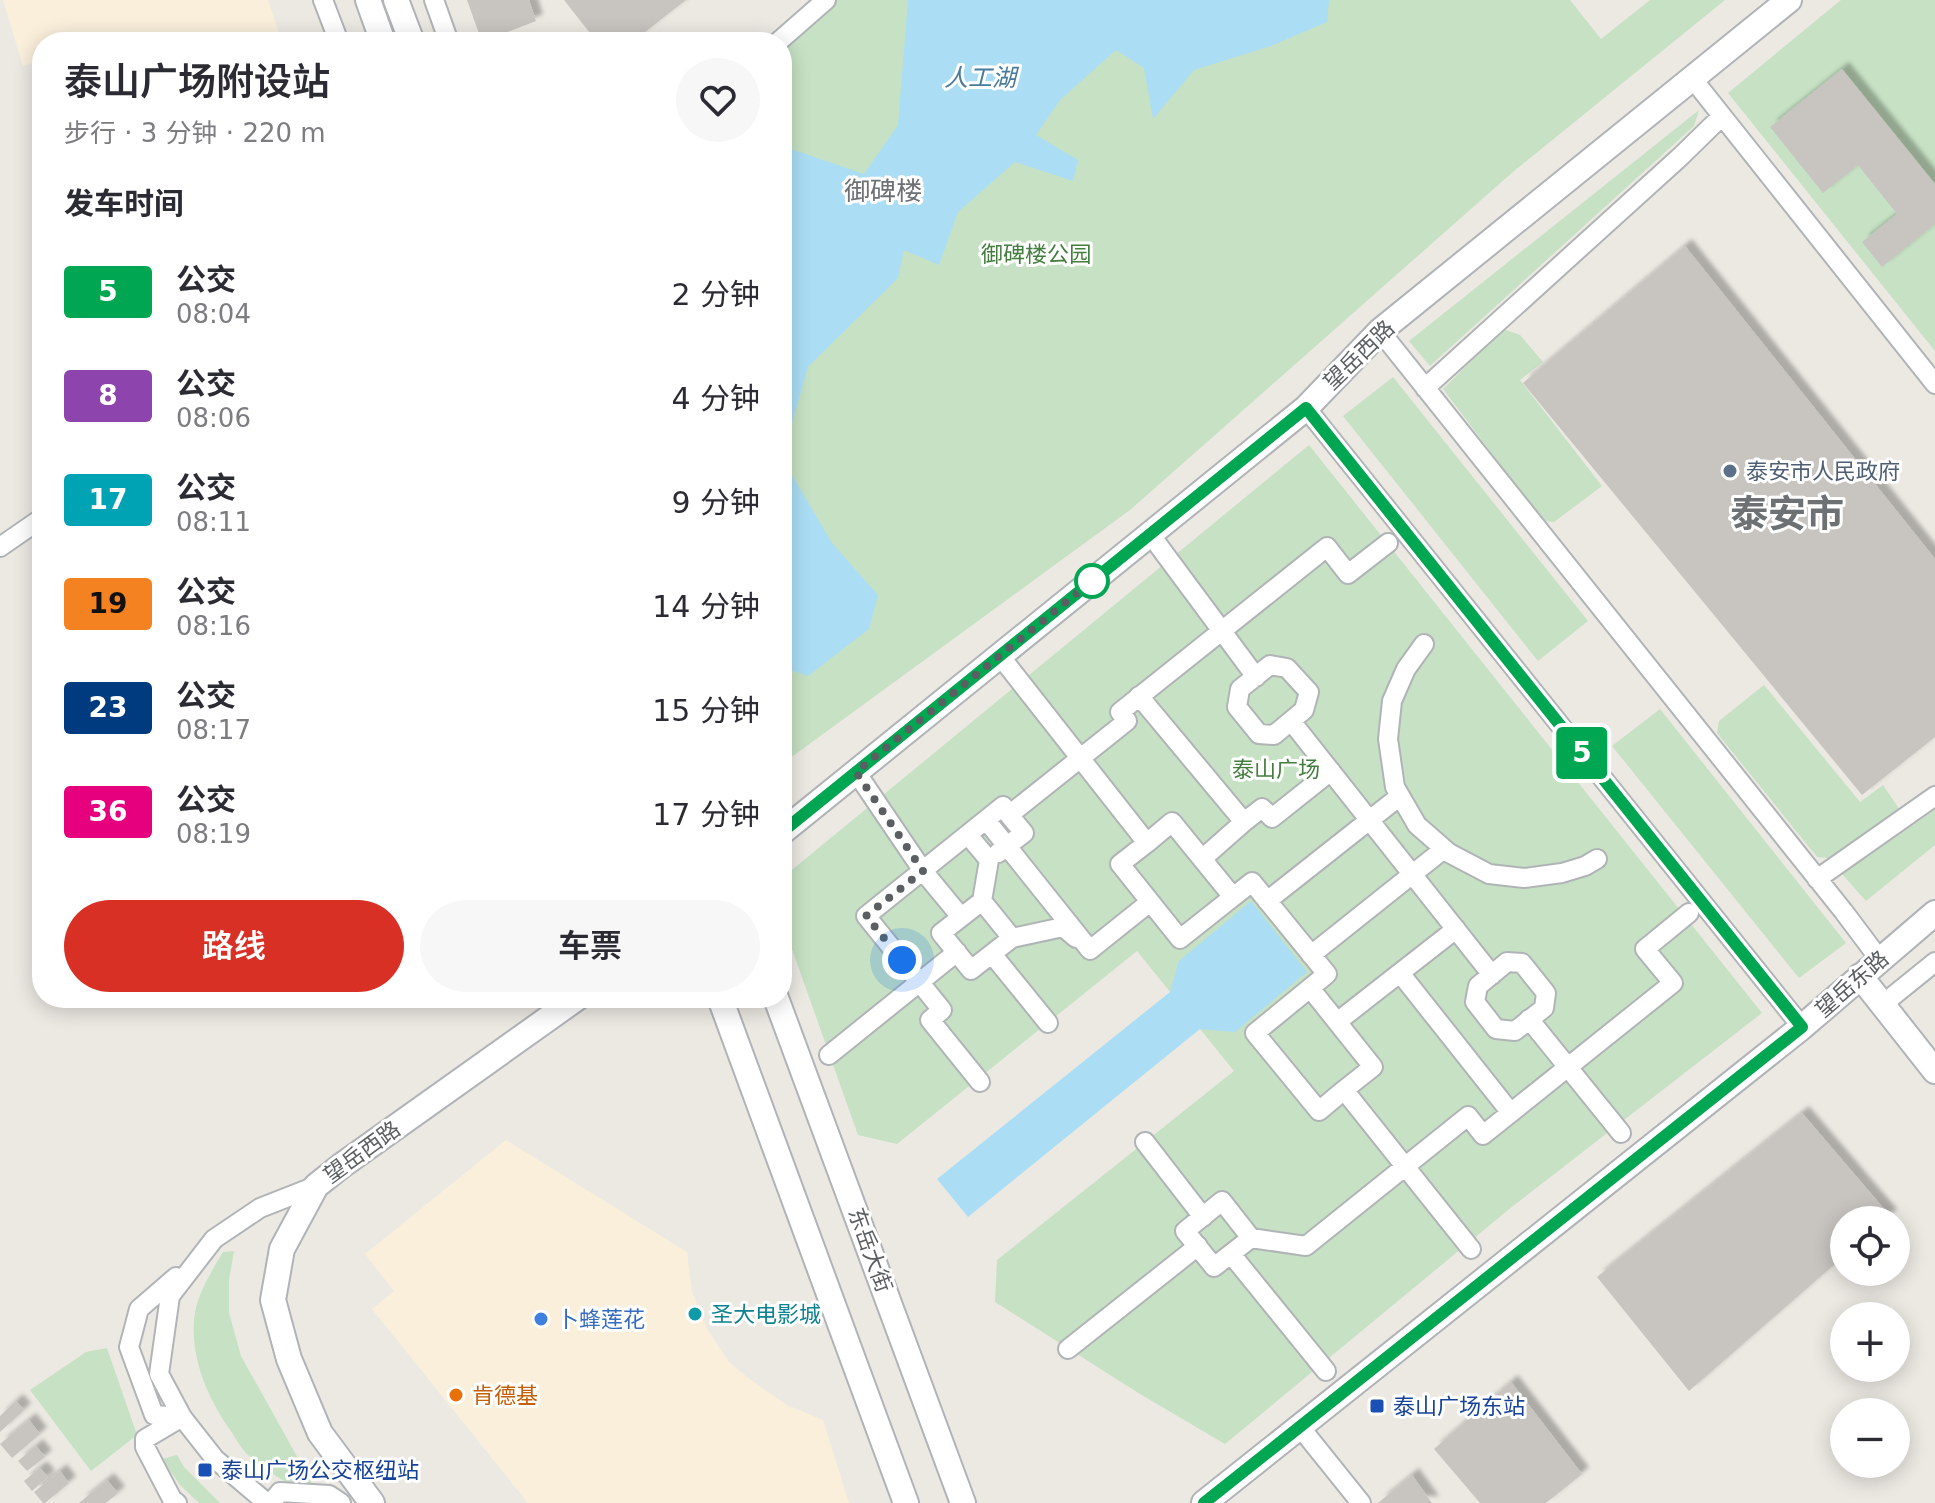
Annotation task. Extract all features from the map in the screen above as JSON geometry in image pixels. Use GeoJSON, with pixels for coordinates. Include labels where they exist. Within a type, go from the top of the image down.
{"type":"FeatureCollection","features":[{"type":"Feature","properties":{"kind":"street"},"geometry":{"type":"LineString","coordinates":[[323,0],[335,32]]}},
{"type":"Feature","properties":{"kind":"street"},"geometry":{"type":"LineString","coordinates":[[368,0],[379,32]]}},
{"type":"Feature","properties":{"kind":"street"},"geometry":{"type":"LineString","coordinates":[[396,0],[408,32]]}},
{"type":"Feature","properties":{"kind":"street"},"geometry":{"type":"LineString","coordinates":[[434,0],[445,32]]}},
{"type":"Feature","properties":{"kind":"street"},"geometry":{"type":"LineString","coordinates":[[789,32],[826,0]]}},
{"type":"Feature","properties":{"kind":"street","name":"望岳西路"},"geometry":{"type":"LineString","coordinates":[[792,824],[1306,408],[1380,331],[1789,0]]}},
{"type":"Feature","properties":{"kind":"street"},"geometry":{"type":"LineString","coordinates":[[1692,78],[1935,384]]}},
{"type":"Feature","properties":{"kind":"street"},"geometry":{"type":"LineString","coordinates":[[1425,388],[1722,116]]}},
{"type":"Feature","properties":{"kind":"street"},"geometry":{"type":"LineString","coordinates":[[1380,331],[1880,960]]}},
{"type":"Feature","properties":{"kind":"street"},"geometry":{"type":"LineString","coordinates":[[1306,408],[1802,1027]]}},
{"type":"Feature","properties":{"kind":"street"},"geometry":{"type":"LineString","coordinates":[[0,547],[32,525]]}},
{"type":"Feature","properties":{"kind":"street"},"geometry":{"type":"LineString","coordinates":[[1150,534],[1256,677]]}},
{"type":"Feature","properties":{"kind":"street"},"geometry":{"type":"LineString","coordinates":[[1009,815],[1127,721],[1120,712],[1327,547],[1348,574],[1388,543]]}},
{"type":"Feature","properties":{"kind":"street"},"geometry":{"type":"LineString","coordinates":[[1424,644],[1406,669],[1392,701],[1388,739],[1395,787],[1417,825],[1449,853],[1489,874],[1524,878],[1562,873],[1597,859]]}},
{"type":"Feature","properties":{"kind":"street"},"geometry":{"type":"LineString","coordinates":[[1000,656],[1147,843]]}},
{"type":"Feature","properties":{"kind":"street"},"geometry":{"type":"LineString","coordinates":[[1270,665],[1287,668],[1309,692],[1304,710],[1291,721],[1274,735],[1259,734],[1237,707],[1240,689],[1270,665]]}},
{"type":"Feature","properties":{"kind":"street"},"geometry":{"type":"LineString","coordinates":[[1139,696],[1244,822]]}},
{"type":"Feature","properties":{"kind":"street"},"geometry":{"type":"LineString","coordinates":[[1291,721],[1492,975]]}},
{"type":"Feature","properties":{"kind":"street"},"geometry":{"type":"LineString","coordinates":[[1202,859],[1262,808],[1272,818],[1331,771]]}},
{"type":"Feature","properties":{"kind":"street"},"geometry":{"type":"LineString","coordinates":[[856,772],[923,871],[961,917]]}},
{"type":"Feature","properties":{"kind":"street"},"geometry":{"type":"LineString","coordinates":[[1267,901],[1400,796]]}},
{"type":"Feature","properties":{"kind":"street"},"geometry":{"type":"LineString","coordinates":[[1817,879],[1935,796]]}},
{"type":"Feature","properties":{"kind":"street"},"geometry":{"type":"LineString","coordinates":[[980,1082],[930,1020],[942,1010],[866,916],[1003,806],[1024,833],[989,860],[982,901],[941,933],[971,970],[1012,938],[1063,927],[1090,950]]}},
{"type":"Feature","properties":{"kind":"street"},"geometry":{"type":"LineString","coordinates":[[986,820],[1090,950]]}},
{"type":"Feature","properties":{"kind":"street"},"geometry":{"type":"LineString","coordinates":[[1233,897],[1172,822],[1120,864],[1180,939],[1252,882],[1327,974],[1255,1033],[1319,1111],[1373,1067],[1310,988]]}},
{"type":"Feature","properties":{"kind":"street"},"geometry":{"type":"LineString","coordinates":[[968,835],[989,860]]}},
{"type":"Feature","properties":{"kind":"street"},"geometry":{"type":"LineString","coordinates":[[1311,955],[1444,849]]}},
{"type":"Feature","properties":{"kind":"street"},"geometry":{"type":"LineString","coordinates":[[982,901],[1012,938]]}},
{"type":"Feature","properties":{"kind":"street"},"geometry":{"type":"LineString","coordinates":[[1090,950],[1150,902]]}},
{"type":"Feature","properties":{"kind":"street"},"geometry":{"type":"LineString","coordinates":[[1251,1238],[1214,1267],[1185,1231],[1222,1201],[1251,1238],[1306,1246],[1468,1116],[1483,1135],[1673,983],[1645,949],[1689,913]]}},
{"type":"Feature","properties":{"kind":"street","name":"望岳东路"},"geometry":{"type":"LineString","coordinates":[[1204,1503],[1802,1027],[1935,913]]}},
{"type":"Feature","properties":{"kind":"street"},"geometry":{"type":"LineString","coordinates":[[1337,1022],[1456,929]]}},
{"type":"Feature","properties":{"kind":"street"},"geometry":{"type":"LineString","coordinates":[[829,1055],[957,952]]}},
{"type":"Feature","properties":{"kind":"street"},"geometry":{"type":"LineString","coordinates":[[992,954],[1048,1023]]}},
{"type":"Feature","properties":{"kind":"street"},"geometry":{"type":"LineString","coordinates":[[1507,962],[1522,963],[1546,993],[1544,1008],[1529,1019],[1515,1031],[1496,1029],[1475,1002],[1478,986],[1507,962]]}},
{"type":"Feature","properties":{"kind":"street"},"geometry":{"type":"LineString","coordinates":[[1883,1004],[1935,962]]}},
{"type":"Feature","properties":{"kind":"street"},"geometry":{"type":"LineString","coordinates":[[1400,973],[1511,1113]]}},
{"type":"Feature","properties":{"kind":"street"},"geometry":{"type":"LineString","coordinates":[[1860,976],[1935,1071]]}},
{"type":"Feature","properties":{"kind":"street","name":"望岳西路"},"geometry":{"type":"LineString","coordinates":[[371,1503],[320,1433],[289,1359],[273,1300],[282,1249],[316,1186],[563,1008]]}},
{"type":"Feature","properties":{"kind":"street"},"geometry":{"type":"LineString","coordinates":[[724,1008],[906,1503]]}},
{"type":"Feature","properties":{"kind":"street","name":"东岳大街"},"geometry":{"type":"LineString","coordinates":[[780,1008],[963,1503]]}},
{"type":"Feature","properties":{"kind":"street"},"geometry":{"type":"LineString","coordinates":[[1529,1019],[1621,1133]]}},
{"type":"Feature","properties":{"kind":"street"},"geometry":{"type":"LineString","coordinates":[[1344,1090],[1471,1249]]}},
{"type":"Feature","properties":{"kind":"street"},"geometry":{"type":"LineString","coordinates":[[1145,1142],[1203,1217]]}},
{"type":"Feature","properties":{"kind":"street"},"geometry":{"type":"LineString","coordinates":[[316,1186],[260,1208],[214,1239],[170,1296],[159,1374],[182,1417],[215,1459],[269,1503],[280,1492],[329,1495],[341,1503]]}},
{"type":"Feature","properties":{"kind":"street"},"geometry":{"type":"LineString","coordinates":[[1068,1349],[1198,1246]]}},
{"type":"Feature","properties":{"kind":"street"},"geometry":{"type":"LineString","coordinates":[[182,1417],[154,1415],[129,1347],[139,1309],[205,1251]]}},
{"type":"Feature","properties":{"kind":"street"},"geometry":{"type":"LineString","coordinates":[[1231,1254],[1326,1371]]}},
{"type":"Feature","properties":{"kind":"street"},"geometry":{"type":"LineString","coordinates":[[177,1503],[145,1447],[145,1439],[182,1417]]}},
{"type":"Feature","properties":{"kind":"street"},"geometry":{"type":"LineString","coordinates":[[1300,1427],[1361,1503]]}},
{"type":"Feature","properties":{"kind":"shaded area"},"geometry":{"type":"Polygon","coordinates":[[[3,0],[268,0],[279,32],[32,32],[32,63],[23,66],[3,0]]]}},
{"type":"Feature","properties":{"kind":"shaded area","name":"卜蜂莲花"},"geometry":{"type":"Polygon","coordinates":[[[506,1140],[687,1252],[692,1292],[707,1329],[729,1362],[747,1377],[787,1405],[823,1420],[849,1503],[528,1503],[372,1309],[394,1291],[365,1254],[506,1140]]]}},
{"type":"Feature","properties":{"kind":"green space","name":"御碑楼公园"},"geometry":{"type":"Polygon","coordinates":[[[831,0],[1570,0],[1601,39],[1650,0],[1725,0],[1514,171],[1130,510],[792,757],[792,37],[831,0]]]}},
{"type":"Feature","properties":{"kind":"green space"},"geometry":{"type":"Polygon","coordinates":[[[1841,0],[1935,0],[1935,351],[1728,93],[1841,0]]]}},
{"type":"Feature","properties":{"kind":"green space"},"geometry":{"type":"Polygon","coordinates":[[[1699,110],[1694,126],[1430,366],[1409,341],[1699,110]]]}},
{"type":"Feature","properties":{"kind":"green space"},"geometry":{"type":"Polygon","coordinates":[[[1503,329],[1520,335],[1543,362],[1520,380],[1602,486],[1554,522],[1543,521],[1443,389],[1503,329]]]}},
{"type":"Feature","properties":{"kind":"green space"},"geometry":{"type":"Polygon","coordinates":[[[1393,377],[1588,621],[1538,661],[1343,416],[1393,377]]]}},
{"type":"Feature","properties":{"kind":"green space","name":"泰山广场"},"geometry":{"type":"Polygon","coordinates":[[[1309,445],[1762,1013],[1508,1210],[1225,1444],[995,1302],[997,1260],[1234,1071],[1137,951],[897,1144],[858,1135],[792,949],[792,870],[1309,445]]]}},
{"type":"Feature","properties":{"kind":"green space"},"geometry":{"type":"Polygon","coordinates":[[[1764,685],[1860,802],[1883,785],[1900,810],[1828,858],[1817,857],[1717,733],[1719,721],[1764,685]]]}},
{"type":"Feature","properties":{"kind":"green space"},"geometry":{"type":"Polygon","coordinates":[[[1660,709],[1846,943],[1799,978],[1612,746],[1660,709]]]}},
{"type":"Feature","properties":{"kind":"green space"},"geometry":{"type":"Polygon","coordinates":[[[1935,810],[1935,845],[1866,901],[1842,874],[1935,810]]]}},
{"type":"Feature","properties":{"kind":"green space"},"geometry":{"type":"Polygon","coordinates":[[[234,1251],[229,1280],[229,1313],[241,1356],[314,1487],[304,1492],[267,1470],[245,1452],[216,1408],[203,1380],[194,1335],[198,1302],[223,1252],[234,1251]]]}},
{"type":"Feature","properties":{"kind":"green space"},"geometry":{"type":"Polygon","coordinates":[[[107,1348],[137,1435],[91,1471],[30,1390],[86,1352],[107,1348]]]}},
{"type":"Feature","properties":{"kind":"green space"},"geometry":{"type":"Polygon","coordinates":[[[177,1455],[184,1467],[220,1503],[199,1503],[180,1485],[162,1459],[177,1455]]]}},
{"type":"Feature","properties":{"kind":"water","name":"人工湖"},"geometry":{"type":"Polygon","coordinates":[[[908,0],[1329,0],[1327,22],[1271,46],[1194,70],[1153,119],[1144,68],[1116,50],[1060,100],[1036,135],[1078,160],[1073,181],[1015,162],[958,212],[939,265],[904,250],[898,278],[808,367],[792,423],[792,149],[864,174],[898,125],[908,0]]]}},
{"type":"Feature","properties":{"kind":"water"},"geometry":{"type":"Polygon","coordinates":[[[792,475],[832,543],[878,595],[869,629],[808,676],[792,670],[792,475]]]}},
{"type":"Feature","properties":{"kind":"water"},"geometry":{"type":"Polygon","coordinates":[[[1251,901],[1307,972],[1235,1032],[1200,1029],[968,1217],[937,1179],[1170,992],[1179,961],[1251,901]]]}},
{"type":"Feature","properties":{"kind":"building"},"geometry":{"type":"Polygon","coordinates":[[[467,0],[529,0],[536,21],[508,32],[478,32],[467,0]]]}},
{"type":"Feature","properties":{"kind":"building"},"geometry":{"type":"Polygon","coordinates":[[[564,0],[686,0],[645,32],[589,32],[564,0]]]}},
{"type":"Feature","properties":{"kind":"building"},"geometry":{"type":"Polygon","coordinates":[[[1842,69],[1935,184],[1935,224],[1882,267],[1862,242],[1897,214],[1858,165],[1823,193],[1770,127],[1842,69]]]}},
{"type":"Feature","properties":{"kind":"building","name":"泰安市人民政府"},"geometry":{"type":"Polygon","coordinates":[[[1685,246],[1935,559],[1935,737],[1862,795],[1523,383],[1685,246]]]}},
{"type":"Feature","properties":{"kind":"building"},"geometry":{"type":"Polygon","coordinates":[[[1802,1113],[1881,1206],[1830,1206],[1830,1268],[1689,1391],[1597,1277],[1802,1113]]]}},
{"type":"Feature","properties":{"kind":"building"},"geometry":{"type":"Polygon","coordinates":[[[1511,1382],[1582,1474],[1546,1503],[1480,1503],[1434,1449],[1511,1382]]]}},
{"type":"Feature","properties":{"kind":"building"},"geometry":{"type":"Polygon","coordinates":[[[16,1401],[24,1410],[0,1432],[0,1416],[16,1401]]]}},
{"type":"Feature","properties":{"kind":"building"},"geometry":{"type":"Polygon","coordinates":[[[29,1420],[40,1434],[12,1458],[0,1444],[29,1420]]]}},
{"type":"Feature","properties":{"kind":"building"},"geometry":{"type":"Polygon","coordinates":[[[36,1446],[45,1457],[27,1471],[18,1461],[36,1446]]]}},
{"type":"Feature","properties":{"kind":"building"},"geometry":{"type":"Polygon","coordinates":[[[40,1468],[48,1477],[32,1491],[24,1481],[40,1468]]]}},
{"type":"Feature","properties":{"kind":"building"},"geometry":{"type":"Polygon","coordinates":[[[60,1471],[69,1483],[43,1503],[34,1492],[60,1471]]]}},
{"type":"Feature","properties":{"kind":"building"},"geometry":{"type":"Polygon","coordinates":[[[1412,1475],[1432,1503],[1378,1503],[1412,1475]]]}},
{"type":"Feature","properties":{"kind":"building"},"geometry":{"type":"Polygon","coordinates":[[[107,1480],[118,1493],[106,1503],[79,1503],[107,1480]]]}},
{"type":"Feature","properties":{"kind":"bus line","name":"5"},"geometry":{"type":"LineString","coordinates":[[792,824],[1306,408],[1802,1027],[1204,1503]]}},
{"type":"Feature","properties":{"kind":"place","name":"泰安市人民政府"},"geometry":{"type":"Point","coordinates":[1730,471]}},
{"type":"Feature","properties":{"kind":"place","name":"圣大电影城"},"geometry":{"type":"Point","coordinates":[695,1314]}},
{"type":"Feature","properties":{"kind":"place","name":"卜蜂莲花"},"geometry":{"type":"Point","coordinates":[541,1319]}},
{"type":"Feature","properties":{"kind":"place","name":"肯德基"},"geometry":{"type":"Point","coordinates":[456,1395]}},
{"type":"Feature","properties":{"kind":"place","name":"泰山广场东站"},"geometry":{"type":"Point","coordinates":[1377,1406]}},
{"type":"Feature","properties":{"kind":"place","name":"泰山广场公交枢纽站"},"geometry":{"type":"Point","coordinates":[205,1470]}},
{"type":"Feature","properties":{"kind":"district","name":"御碑楼"},"geometry":{"type":"Point","coordinates":[883,191]}},
{"type":"Feature","properties":{"kind":"district","name":"泰安市"},"geometry":{"type":"Point","coordinates":[1787,514]}},
{"type":"Feature","properties":{"kind":"route"},"geometry":{"type":"LineString","coordinates":[[902,960],[866,916],[923,871],[856,772],[1092,581]]}}]}
